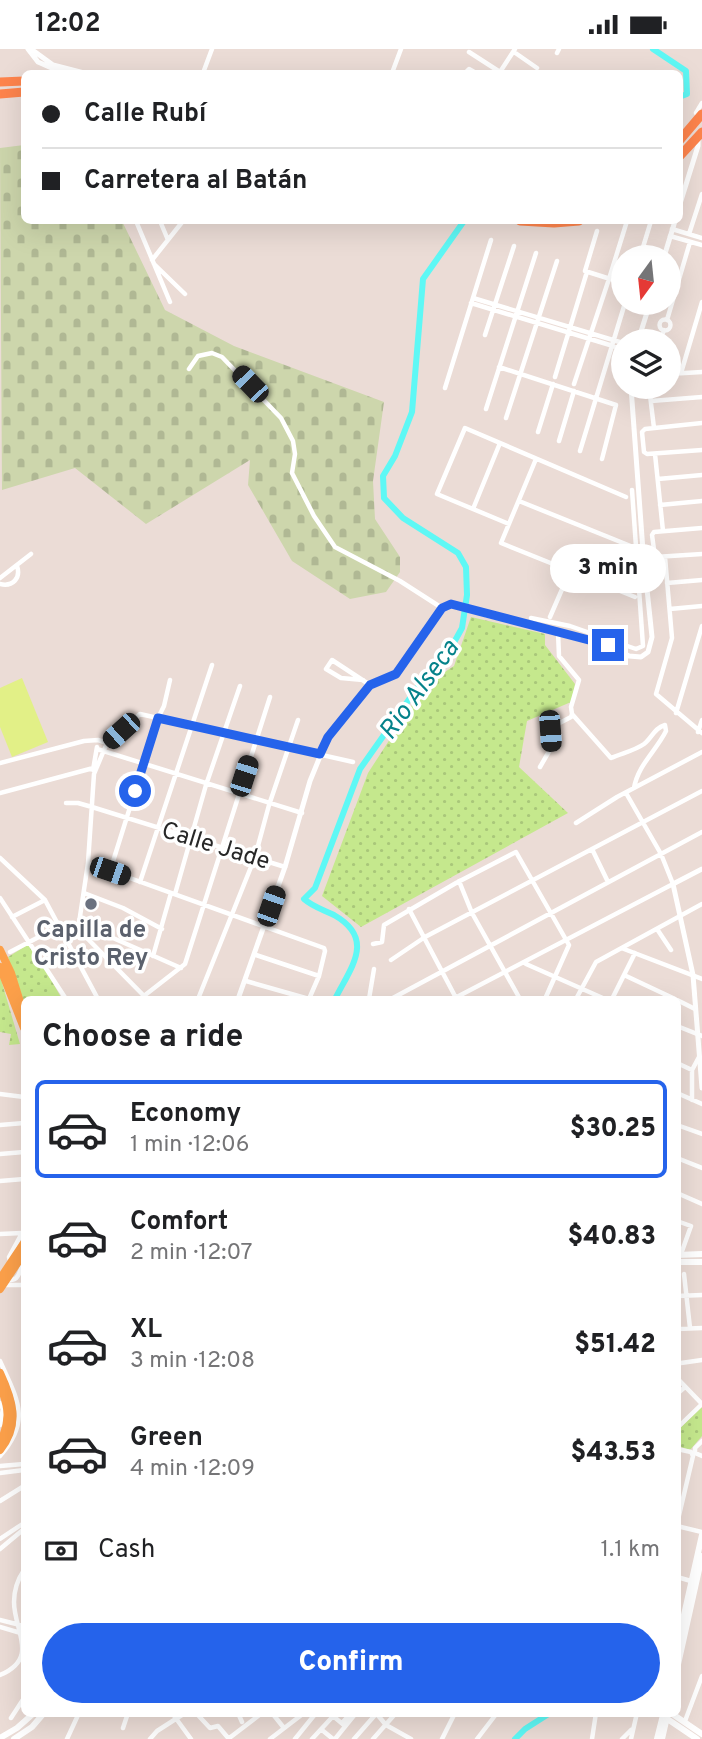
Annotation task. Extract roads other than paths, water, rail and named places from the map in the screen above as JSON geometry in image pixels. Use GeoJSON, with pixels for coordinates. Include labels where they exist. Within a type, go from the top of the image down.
{"type":"FeatureCollection","features":[{"type":"Feature","properties":{"kind":"highway"},"geometry":{"type":"LineString","coordinates":[[0,82],[21,81]]}},
{"type":"Feature","properties":{"kind":"highway"},"geometry":{"type":"LineString","coordinates":[[0,94],[21,92]]}},
{"type":"Feature","properties":{"kind":"highway"},"geometry":{"type":"LineString","coordinates":[[683,136],[701,116]]}},
{"type":"Feature","properties":{"kind":"highway"},"geometry":{"type":"LineString","coordinates":[[683,153],[700,134]]}},
{"type":"Feature","properties":{"kind":"main road"},"geometry":{"type":"LineString","coordinates":[[0,950],[11,973],[21,1005]]}},
{"type":"Feature","properties":{"kind":"main road"},"geometry":{"type":"LineString","coordinates":[[0,967],[21,1020]]}},
{"type":"Feature","properties":{"kind":"main road"},"geometry":{"type":"LineString","coordinates":[[10,1274],[21,1250]]}},
{"type":"Feature","properties":{"kind":"main road"},"geometry":{"type":"LineString","coordinates":[[681,1255],[702,1254]]}},
{"type":"Feature","properties":{"kind":"main road"},"geometry":{"type":"LineString","coordinates":[[10,1274],[21,1258]]}},
{"type":"Feature","properties":{"kind":"main road"},"geometry":{"type":"LineString","coordinates":[[681,1262],[702,1262]]}},
{"type":"Feature","properties":{"kind":"main road"},"geometry":{"type":"LineString","coordinates":[[0,1373],[13,1404],[14,1419],[9,1438],[0,1450]]}},
{"type":"Feature","properties":{"kind":"main road"},"geometry":{"type":"LineString","coordinates":[[0,1386],[8,1408],[0,1442]]}},
{"type":"Feature","properties":{"kind":"main road"},"geometry":{"type":"LineString","coordinates":[[681,1627],[702,1533]]}},
{"type":"Feature","properties":{"kind":"main road"},"geometry":{"type":"LineString","coordinates":[[681,1651],[702,1556]]}},
{"type":"Feature","properties":{"kind":"main road"},"geometry":{"type":"LineString","coordinates":[[0,1738],[29,1717]]}},
{"type":"Feature","properties":{"kind":"main road"},"geometry":{"type":"LineString","coordinates":[[14,1739],[32,1727],[41,1717]]}},
{"type":"Feature","properties":{"kind":"main road"},"geometry":{"type":"LineString","coordinates":[[660,1739],[665,1717]]}},
{"type":"Feature","properties":{"kind":"main road"},"geometry":{"type":"LineString","coordinates":[[668,1717],[700,1735]]}},
{"type":"Feature","properties":{"kind":"main road"},"geometry":{"type":"LineString","coordinates":[[672,1717],[685,1721],[700,1735]]}},
{"type":"Feature","properties":{"kind":"street"},"geometry":{"type":"LineString","coordinates":[[29,49],[38,62],[56,70]]}},
{"type":"Feature","properties":{"kind":"street"},"geometry":{"type":"LineString","coordinates":[[29,49],[53,65],[72,70]]}},
{"type":"Feature","properties":{"kind":"street"},"geometry":{"type":"LineString","coordinates":[[205,70],[212,49]]}},
{"type":"Feature","properties":{"kind":"street"},"geometry":{"type":"LineString","coordinates":[[393,70],[401,49]]}},
{"type":"Feature","properties":{"kind":"street"},"geometry":{"type":"LineString","coordinates":[[502,70],[514,50],[537,68]]}},
{"type":"Feature","properties":{"kind":"street"},"geometry":{"type":"LineString","coordinates":[[469,52],[496,70]]}},
{"type":"Feature","properties":{"kind":"street"},"geometry":{"type":"LineString","coordinates":[[701,116],[696,113],[702,103]]}},
{"type":"Feature","properties":{"kind":"street"},"geometry":{"type":"LineString","coordinates":[[683,195],[700,134]]}},
{"type":"Feature","properties":{"kind":"street"},"geometry":{"type":"LineString","coordinates":[[688,147],[691,154],[690,173]]}},
{"type":"Feature","properties":{"kind":"street"},"geometry":{"type":"LineString","coordinates":[[689,235],[702,194]]}},
{"type":"Feature","properties":{"kind":"street"},"geometry":{"type":"LineString","coordinates":[[137,224],[170,302]]}},
{"type":"Feature","properties":{"kind":"street"},"geometry":{"type":"LineString","coordinates":[[161,224],[169,240]]}},
{"type":"Feature","properties":{"kind":"street"},"geometry":{"type":"LineString","coordinates":[[153,262],[181,224]]}},
{"type":"Feature","properties":{"kind":"street"},"geometry":{"type":"LineString","coordinates":[[574,384],[626,224]]}},
{"type":"Feature","properties":{"kind":"street"},"geometry":{"type":"LineString","coordinates":[[644,245],[650,224]]}},
{"type":"Feature","properties":{"kind":"street"},"geometry":{"type":"LineString","coordinates":[[668,245],[674,224]]}},
{"type":"Feature","properties":{"kind":"street"},"geometry":{"type":"LineString","coordinates":[[555,377],[597,231]]}},
{"type":"Feature","properties":{"kind":"street"},"geometry":{"type":"LineString","coordinates":[[671,233],[702,238]]}},
{"type":"Feature","properties":{"kind":"street"},"geometry":{"type":"LineString","coordinates":[[671,233],[702,245]]}},
{"type":"Feature","properties":{"kind":"street"},"geometry":{"type":"LineString","coordinates":[[445,389],[491,240]]}},
{"type":"Feature","properties":{"kind":"street"},"geometry":{"type":"LineString","coordinates":[[666,329],[670,326],[667,320],[690,242]]}},
{"type":"Feature","properties":{"kind":"street"},"geometry":{"type":"LineString","coordinates":[[485,335],[514,246]]}},
{"type":"Feature","properties":{"kind":"street"},"geometry":{"type":"LineString","coordinates":[[486,409],[536,253]]}},
{"type":"Feature","properties":{"kind":"street"},"geometry":{"type":"LineString","coordinates":[[506,418],[557,261]]}},
{"type":"Feature","properties":{"kind":"street"},"geometry":{"type":"LineString","coordinates":[[153,262],[185,294]]}},
{"type":"Feature","properties":{"kind":"street"},"geometry":{"type":"LineString","coordinates":[[586,273],[611,281]]}},
{"type":"Feature","properties":{"kind":"street"},"geometry":{"type":"LineString","coordinates":[[472,300],[611,343]]}},
{"type":"Feature","properties":{"kind":"street"},"geometry":{"type":"LineString","coordinates":[[702,302],[681,373],[702,372]]}},
{"type":"Feature","properties":{"kind":"street"},"geometry":{"type":"LineString","coordinates":[[580,451],[611,346]]}},
{"type":"Feature","properties":{"kind":"street"},"geometry":{"type":"LineString","coordinates":[[189,369],[198,356],[212,353],[222,357],[281,418],[293,441],[295,454],[292,473],[324,533],[335,547],[400,581],[442,608]]}},
{"type":"Feature","properties":{"kind":"street"},"geometry":{"type":"LineString","coordinates":[[499,367],[616,405],[602,459]]}},
{"type":"Feature","properties":{"kind":"street"},"geometry":{"type":"LineString","coordinates":[[538,432],[552,384]]}},
{"type":"Feature","properties":{"kind":"street"},"geometry":{"type":"LineString","coordinates":[[559,441],[574,391]]}},
{"type":"Feature","properties":{"kind":"street"},"geometry":{"type":"LineString","coordinates":[[654,428],[650,401],[702,397]]}},
{"type":"Feature","properties":{"kind":"street"},"geometry":{"type":"LineString","coordinates":[[531,618],[640,649],[644,642],[632,399]]}},
{"type":"Feature","properties":{"kind":"street"},"geometry":{"type":"LineString","coordinates":[[702,423],[645,429],[642,432],[644,452],[655,454],[702,450]]}},
{"type":"Feature","properties":{"kind":"street"},"geometry":{"type":"LineString","coordinates":[[509,524],[437,493],[465,428],[626,498]]}},
{"type":"Feature","properties":{"kind":"street"},"geometry":{"type":"LineString","coordinates":[[472,509],[500,443]]}},
{"type":"Feature","properties":{"kind":"street"},"geometry":{"type":"LineString","coordinates":[[655,454],[663,531]]}},
{"type":"Feature","properties":{"kind":"street"},"geometry":{"type":"LineString","coordinates":[[536,459],[501,543],[635,597]]}},
{"type":"Feature","properties":{"kind":"street"},"geometry":{"type":"LineString","coordinates":[[658,479],[702,475]]}},
{"type":"Feature","properties":{"kind":"street"},"geometry":{"type":"LineString","coordinates":[[239,996],[285,867],[310,781],[328,737],[370,685],[396,674],[442,608],[451,604],[460,605],[473,610],[549,622],[558,631],[608,645],[629,656],[641,657],[648,652],[652,637],[632,490]]}},
{"type":"Feature","properties":{"kind":"street"},"geometry":{"type":"LineString","coordinates":[[519,501],[640,550]]}},
{"type":"Feature","properties":{"kind":"street"},"geometry":{"type":"LineString","coordinates":[[660,505],[702,501]]}},
{"type":"Feature","properties":{"kind":"street"},"geometry":{"type":"LineString","coordinates":[[702,529],[663,531],[652,535],[655,557],[702,554]]}},
{"type":"Feature","properties":{"kind":"street"},"geometry":{"type":"LineString","coordinates":[[0,578],[31,554]]}},
{"type":"Feature","properties":{"kind":"street"},"geometry":{"type":"LineString","coordinates":[[665,557],[673,638],[656,694],[700,733]]}},
{"type":"Feature","properties":{"kind":"street"},"geometry":{"type":"LineString","coordinates":[[0,584],[8,585],[14,582],[18,573],[17,566]]}},
{"type":"Feature","properties":{"kind":"street"},"geometry":{"type":"LineString","coordinates":[[549,622],[570,571]]}},
{"type":"Feature","properties":{"kind":"street"},"geometry":{"type":"LineString","coordinates":[[667,583],[702,580]]}},
{"type":"Feature","properties":{"kind":"street"},"geometry":{"type":"LineString","coordinates":[[670,609],[702,606]]}},
{"type":"Feature","properties":{"kind":"street"},"geometry":{"type":"LineString","coordinates":[[676,713],[702,626]]}},
{"type":"Feature","properties":{"kind":"street"},"geometry":{"type":"LineString","coordinates":[[558,631],[559,656],[579,680],[571,706],[572,713],[611,758],[635,750],[646,743],[660,726],[665,725],[666,731],[654,752],[638,771],[634,789]]}},
{"type":"Feature","properties":{"kind":"street"},"geometry":{"type":"LineString","coordinates":[[363,680],[341,678],[326,669],[332,660],[363,680],[370,685]]}},
{"type":"Feature","properties":{"kind":"street"},"geometry":{"type":"LineString","coordinates":[[140,882],[212,665]]}},
{"type":"Feature","properties":{"kind":"street"},"geometry":{"type":"LineString","coordinates":[[110,871],[170,680]]}},
{"type":"Feature","properties":{"kind":"street"},"geometry":{"type":"LineString","coordinates":[[153,956],[240,685]]}},
{"type":"Feature","properties":{"kind":"street"},"geometry":{"type":"LineString","coordinates":[[146,996],[181,968],[270,697]]}},
{"type":"Feature","properties":{"kind":"street"},"geometry":{"type":"LineString","coordinates":[[540,767],[551,748],[552,727],[571,717],[572,713]]}},
{"type":"Feature","properties":{"kind":"street"},"geometry":{"type":"LineString","coordinates":[[100,751],[140,714],[353,762]]}},
{"type":"Feature","properties":{"kind":"street"},"geometry":{"type":"LineString","coordinates":[[199,996],[255,857],[287,747],[298,720]]}},
{"type":"Feature","properties":{"kind":"street"},"geometry":{"type":"LineString","coordinates":[[700,733],[702,720]]}},
{"type":"Feature","properties":{"kind":"street"},"geometry":{"type":"LineString","coordinates":[[0,763],[84,741],[98,740],[107,743]]}},
{"type":"Feature","properties":{"kind":"street"},"geometry":{"type":"LineString","coordinates":[[98,740],[100,751],[95,770],[88,863],[79,923],[83,934],[141,996]]}},
{"type":"Feature","properties":{"kind":"street"},"geometry":{"type":"LineString","coordinates":[[100,751],[302,813]]}},
{"type":"Feature","properties":{"kind":"street"},"geometry":{"type":"LineString","coordinates":[[576,823],[702,752]]}},
{"type":"Feature","properties":{"kind":"street"},"geometry":{"type":"LineString","coordinates":[[0,793],[95,770]]}},
{"type":"Feature","properties":{"kind":"street"},"geometry":{"type":"LineString","coordinates":[[391,960],[425,937],[702,791]]}},
{"type":"Feature","properties":{"kind":"street"},"geometry":{"type":"LineString","coordinates":[[626,793],[661,854],[682,917],[693,975],[700,1035],[702,1088]]}},
{"type":"Feature","properties":{"kind":"street","name":"Calle Jade"},"geometry":{"type":"LineString","coordinates":[[66,803],[92,807],[285,867]]}},
{"type":"Feature","properties":{"kind":"street"},"geometry":{"type":"LineString","coordinates":[[397,996],[702,832]]}},
{"type":"Feature","properties":{"kind":"street"},"geometry":{"type":"LineString","coordinates":[[592,849],[608,882]]}},
{"type":"Feature","properties":{"kind":"street"},"geometry":{"type":"LineString","coordinates":[[373,944],[382,942],[384,925],[459,881],[516,852],[569,945],[546,996]]}},
{"type":"Feature","properties":{"kind":"street"},"geometry":{"type":"LineString","coordinates":[[0,858],[45,900],[96,996]]}},
{"type":"Feature","properties":{"kind":"street"},"geometry":{"type":"LineString","coordinates":[[88,863],[324,948],[319,976],[310,996]]}},
{"type":"Feature","properties":{"kind":"street"},"geometry":{"type":"LineString","coordinates":[[461,996],[702,869]]}},
{"type":"Feature","properties":{"kind":"street"},"geometry":{"type":"LineString","coordinates":[[459,881],[472,912],[518,996]]}},
{"type":"Feature","properties":{"kind":"street"},"geometry":{"type":"LineString","coordinates":[[84,893],[123,908],[162,929]]}},
{"type":"Feature","properties":{"kind":"street"},"geometry":{"type":"LineString","coordinates":[[0,898],[64,996]]}},
{"type":"Feature","properties":{"kind":"street"},"geometry":{"type":"LineString","coordinates":[[12,917],[45,900]]}},
{"type":"Feature","properties":{"kind":"street"},"geometry":{"type":"LineString","coordinates":[[578,996],[596,962],[702,904]]}},
{"type":"Feature","properties":{"kind":"street"},"geometry":{"type":"LineString","coordinates":[[409,909],[454,996]]}},
{"type":"Feature","properties":{"kind":"street"},"geometry":{"type":"LineString","coordinates":[[79,923],[181,968]]}},
{"type":"Feature","properties":{"kind":"street"},"geometry":{"type":"LineString","coordinates":[[10,952],[58,927]]}},
{"type":"Feature","properties":{"kind":"street"},"geometry":{"type":"LineString","coordinates":[[657,929],[671,950]]}},
{"type":"Feature","properties":{"kind":"street"},"geometry":{"type":"LineString","coordinates":[[624,948],[702,979]]}},
{"type":"Feature","properties":{"kind":"street"},"geometry":{"type":"LineString","coordinates":[[614,996],[635,953]]}},
{"type":"Feature","properties":{"kind":"street"},"geometry":{"type":"LineString","coordinates":[[256,955],[319,976]]}},
{"type":"Feature","properties":{"kind":"street"},"geometry":{"type":"LineString","coordinates":[[525,963],[598,996]]}},
{"type":"Feature","properties":{"kind":"street"},"geometry":{"type":"LineString","coordinates":[[370,996],[374,969]]}},
{"type":"Feature","properties":{"kind":"street"},"geometry":{"type":"LineString","coordinates":[[624,975],[668,996]]}},
{"type":"Feature","properties":{"kind":"street"},"geometry":{"type":"LineString","coordinates":[[246,981],[298,996]]}},
{"type":"Feature","properties":{"kind":"street"},"geometry":{"type":"LineString","coordinates":[[681,1002],[695,1009]]}},
{"type":"Feature","properties":{"kind":"street"},"geometry":{"type":"LineString","coordinates":[[681,1028],[700,1035]]}},
{"type":"Feature","properties":{"kind":"street"},"geometry":{"type":"LineString","coordinates":[[692,1100],[692,1070],[699,1056]]}},
{"type":"Feature","properties":{"kind":"street"},"geometry":{"type":"LineString","coordinates":[[681,1065],[692,1070]]}},
{"type":"Feature","properties":{"kind":"street"},"geometry":{"type":"LineString","coordinates":[[0,1094],[21,1097]]}},
{"type":"Feature","properties":{"kind":"street"},"geometry":{"type":"LineString","coordinates":[[681,1095],[702,1104]]}},
{"type":"Feature","properties":{"kind":"street"},"geometry":{"type":"LineString","coordinates":[[0,1125],[21,1123]]}},
{"type":"Feature","properties":{"kind":"street"},"geometry":{"type":"LineString","coordinates":[[681,1126],[702,1134]]}},
{"type":"Feature","properties":{"kind":"street"},"geometry":{"type":"LineString","coordinates":[[0,1154],[21,1152]]}},
{"type":"Feature","properties":{"kind":"street"},"geometry":{"type":"LineString","coordinates":[[681,1160],[702,1168]]}},
{"type":"Feature","properties":{"kind":"street"},"geometry":{"type":"LineString","coordinates":[[0,1181],[21,1179]]}},
{"type":"Feature","properties":{"kind":"street"},"geometry":{"type":"LineString","coordinates":[[681,1195],[702,1204]]}},
{"type":"Feature","properties":{"kind":"street"},"geometry":{"type":"LineString","coordinates":[[681,1222],[691,1226],[681,1250]]}},
{"type":"Feature","properties":{"kind":"street"},"geometry":{"type":"LineString","coordinates":[[0,1234],[21,1233]]}},
{"type":"Feature","properties":{"kind":"street"},"geometry":{"type":"LineString","coordinates":[[10,1274],[9,1257],[21,1238]]}},
{"type":"Feature","properties":{"kind":"street"},"geometry":{"type":"LineString","coordinates":[[684,1274],[690,1328]]}},
{"type":"Feature","properties":{"kind":"street"},"geometry":{"type":"LineString","coordinates":[[681,1296],[702,1295]]}},
{"type":"Feature","properties":{"kind":"street"},"geometry":{"type":"LineString","coordinates":[[681,1329],[702,1328]]}},
{"type":"Feature","properties":{"kind":"street"},"geometry":{"type":"LineString","coordinates":[[0,1360],[13,1390],[19,1419],[15,1437],[0,1456]]}},
{"type":"Feature","properties":{"kind":"street"},"geometry":{"type":"LineString","coordinates":[[681,1363],[702,1360]]}},
{"type":"Feature","properties":{"kind":"street"},"geometry":{"type":"LineString","coordinates":[[681,1382],[702,1404],[681,1424]]}},
{"type":"Feature","properties":{"kind":"street"},"geometry":{"type":"LineString","coordinates":[[681,1390],[685,1387]]}},
{"type":"Feature","properties":{"kind":"street"},"geometry":{"type":"LineString","coordinates":[[0,1403],[0,1425]]}},
{"type":"Feature","properties":{"kind":"street"},"geometry":{"type":"LineString","coordinates":[[681,1507],[693,1453],[702,1441]]}},
{"type":"Feature","properties":{"kind":"street"},"geometry":{"type":"LineString","coordinates":[[681,1450],[702,1454]]}},
{"type":"Feature","properties":{"kind":"street"},"geometry":{"type":"LineString","coordinates":[[0,1466],[21,1464]]}},
{"type":"Feature","properties":{"kind":"street"},"geometry":{"type":"LineString","coordinates":[[0,1473],[21,1470]]}},
{"type":"Feature","properties":{"kind":"street"},"geometry":{"type":"LineString","coordinates":[[0,1501],[21,1488]]}},
{"type":"Feature","properties":{"kind":"street"},"geometry":{"type":"LineString","coordinates":[[0,1539],[21,1525]]}},
{"type":"Feature","properties":{"kind":"street"},"geometry":{"type":"LineString","coordinates":[[681,1526],[702,1533]]}},
{"type":"Feature","properties":{"kind":"street"},"geometry":{"type":"LineString","coordinates":[[0,1549],[21,1532]]}},
{"type":"Feature","properties":{"kind":"street"},"geometry":{"type":"LineString","coordinates":[[21,1576],[14,1597],[21,1622]]}},
{"type":"Feature","properties":{"kind":"street"},"geometry":{"type":"LineString","coordinates":[[681,1578],[691,1581]]}},
{"type":"Feature","properties":{"kind":"street"},"geometry":{"type":"LineString","coordinates":[[0,1620],[21,1626]]}},
{"type":"Feature","properties":{"kind":"street"},"geometry":{"type":"LineString","coordinates":[[0,1627],[21,1633]]}},
{"type":"Feature","properties":{"kind":"street"},"geometry":{"type":"LineString","coordinates":[[0,1675],[18,1662],[21,1654]]}},
{"type":"Feature","properties":{"kind":"street"},"geometry":{"type":"LineString","coordinates":[[685,1721],[702,1677]]}},
{"type":"Feature","properties":{"kind":"street"},"geometry":{"type":"LineString","coordinates":[[11,1718],[21,1703]]}},
{"type":"Feature","properties":{"kind":"street"},"geometry":{"type":"LineString","coordinates":[[67,1739],[77,1717]]}},
{"type":"Feature","properties":{"kind":"street"},"geometry":{"type":"LineString","coordinates":[[123,1728],[127,1717]]}},
{"type":"Feature","properties":{"kind":"street"},"geometry":{"type":"LineString","coordinates":[[150,1739],[173,1717]]}},
{"type":"Feature","properties":{"kind":"street"},"geometry":{"type":"LineString","coordinates":[[175,1717],[191,1739]]}},
{"type":"Feature","properties":{"kind":"street"},"geometry":{"type":"LineString","coordinates":[[199,1717],[209,1728],[218,1726],[229,1739],[257,1717]]}},
{"type":"Feature","properties":{"kind":"street"},"geometry":{"type":"LineString","coordinates":[[240,1717],[242,1722]]}},
{"type":"Feature","properties":{"kind":"street"},"geometry":{"type":"LineString","coordinates":[[275,1717],[284,1728]]}},
{"type":"Feature","properties":{"kind":"street"},"geometry":{"type":"LineString","coordinates":[[273,1738],[299,1717]]}},
{"type":"Feature","properties":{"kind":"street"},"geometry":{"type":"LineString","coordinates":[[295,1739],[313,1717]]}},
{"type":"Feature","properties":{"kind":"street"},"geometry":{"type":"LineString","coordinates":[[312,1739],[333,1717]]}},
{"type":"Feature","properties":{"kind":"street"},"geometry":{"type":"LineString","coordinates":[[337,1717],[344,1725]]}},
{"type":"Feature","properties":{"kind":"street"},"geometry":{"type":"LineString","coordinates":[[321,1730],[334,1739],[349,1717]]}},
{"type":"Feature","properties":{"kind":"street"},"geometry":{"type":"LineString","coordinates":[[344,1725],[352,1717]]}},
{"type":"Feature","properties":{"kind":"street"},"geometry":{"type":"LineString","coordinates":[[354,1739],[373,1717]]}},
{"type":"Feature","properties":{"kind":"street"},"geometry":{"type":"LineString","coordinates":[[379,1717],[403,1737],[411,1739]]}},
{"type":"Feature","properties":{"kind":"street"},"geometry":{"type":"LineString","coordinates":[[373,1739],[393,1717]]}},
{"type":"Feature","properties":{"kind":"street"},"geometry":{"type":"LineString","coordinates":[[442,1739],[453,1717]]}},
{"type":"Feature","properties":{"kind":"street"},"geometry":{"type":"LineString","coordinates":[[477,1739],[494,1717]]}},
{"type":"Feature","properties":{"kind":"street"},"geometry":{"type":"LineString","coordinates":[[592,1739],[595,1717]]}},
{"type":"Feature","properties":{"kind":"street"},"geometry":{"type":"LineString","coordinates":[[631,1739],[635,1717]]}},
{"type":"Feature","properties":{"kind":"street"},"geometry":{"type":"LineString","coordinates":[[295,1720],[304,1727]]}},
{"type":"Feature","properties":{"kind":"street"},"geometry":{"type":"LineString","coordinates":[[622,1739],[633,1728]]}},
{"type":"Feature","properties":{"kind":"waterway","name":"Rio Alseca"},"geometry":{"type":"LineString","coordinates":[[653,49],[686,71],[687,94],[683,96]]}},
{"type":"Feature","properties":{"kind":"waterway","name":"Rio Alseca"},"geometry":{"type":"LineString","coordinates":[[337,996],[353,965],[357,944],[354,934],[347,924],[304,899],[315,888],[360,769],[422,681],[442,664],[462,628],[467,595],[466,567],[458,553],[403,518],[384,498],[383,476],[395,456],[412,412],[423,279],[462,224]]}},
{"type":"Feature","properties":{"kind":"waterway","name":"Rio Alseca"},"geometry":{"type":"LineString","coordinates":[[515,1739],[544,1717]]}},
{"type":"Feature","properties":{"kind":"place","name":"Capilla de Cristo Rey"},"geometry":{"type":"Point","coordinates":[91,904]}}]}
